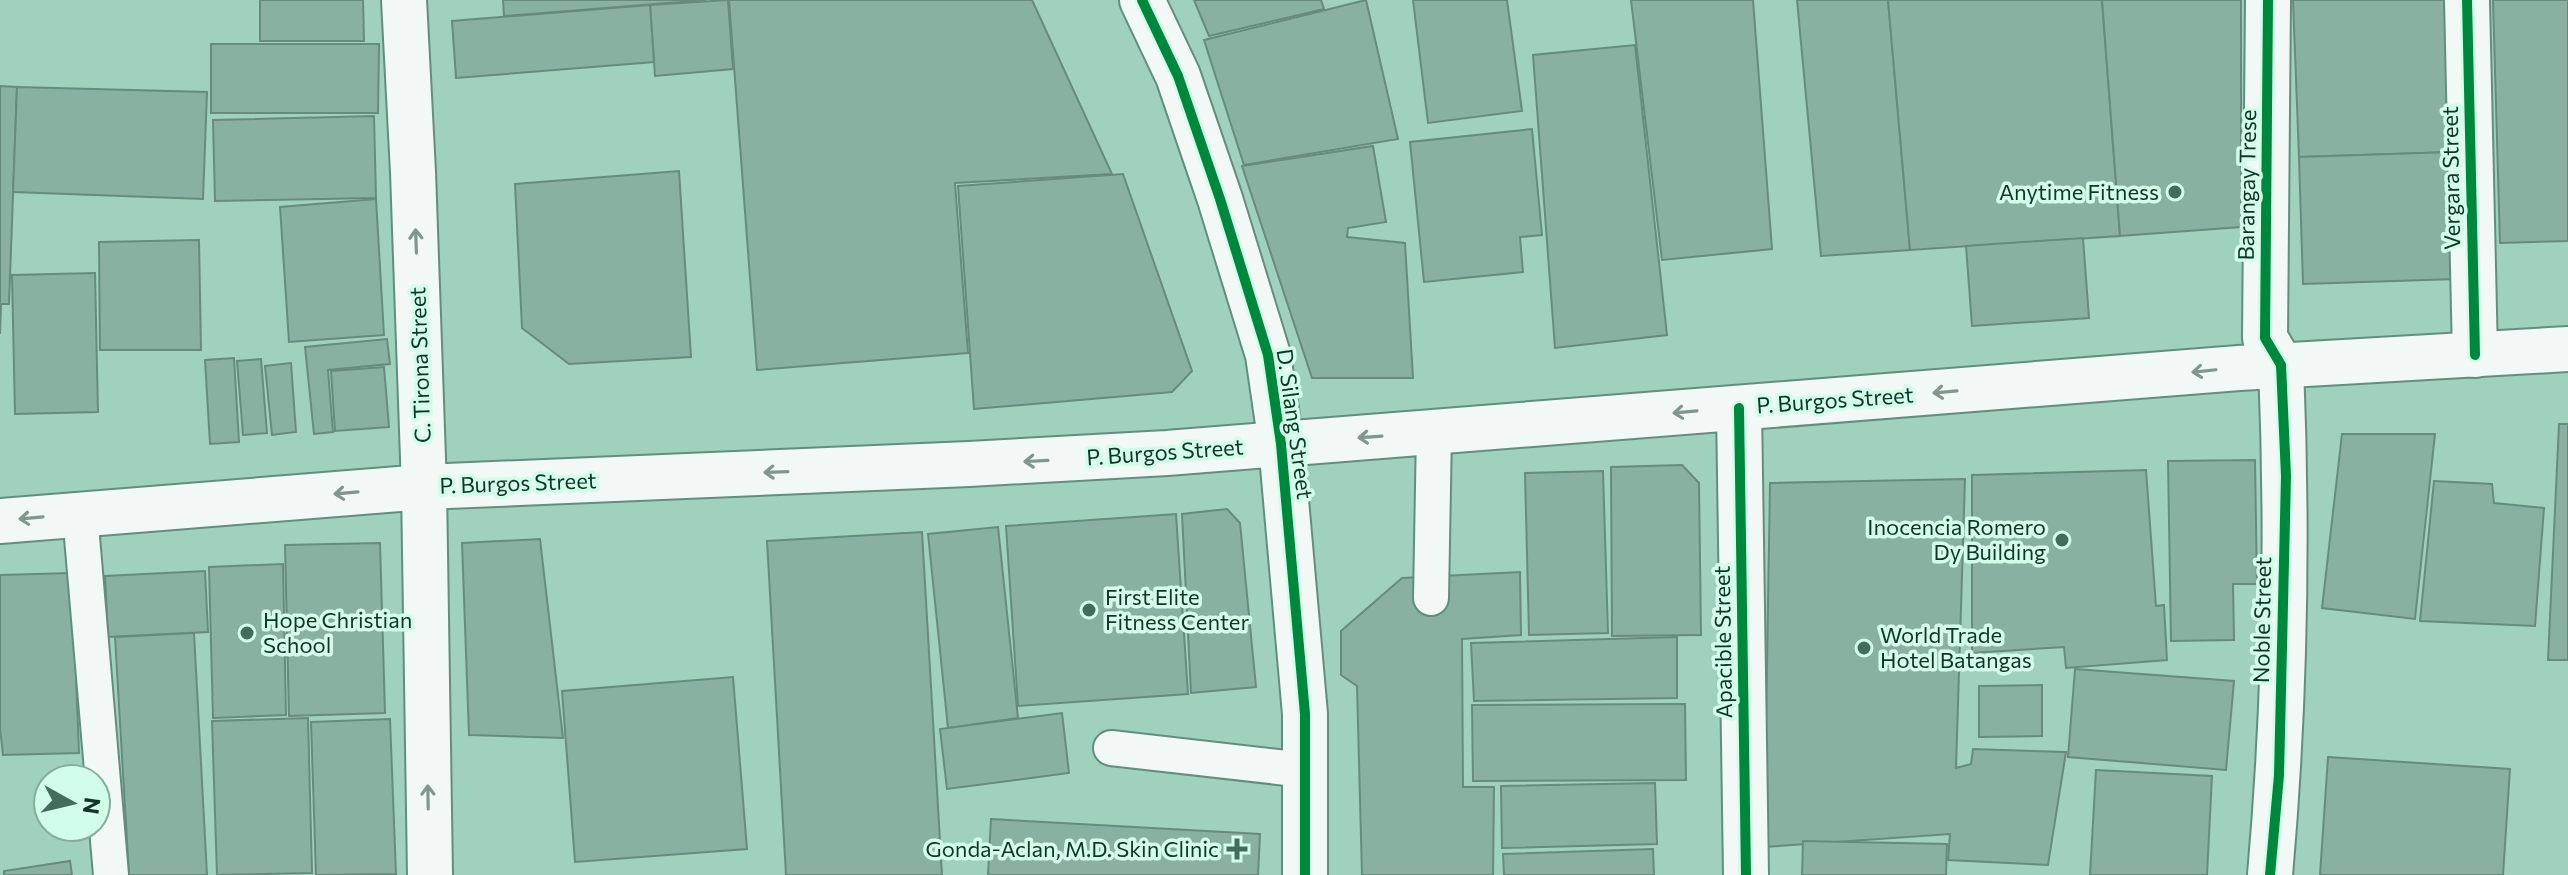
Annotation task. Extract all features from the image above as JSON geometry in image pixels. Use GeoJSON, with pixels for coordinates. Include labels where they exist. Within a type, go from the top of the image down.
{"type":"FeatureCollection","features":[{"type":"Feature","properties":{"kind":"main road","name":"C. Tirona Street"},"geometry":{"type":"LineString","coordinates":[[404,0],[424,487],[430,875]]}},
{"type":"Feature","properties":{"kind":"main road","name":"D. Silang Street"},"geometry":{"type":"LineString","coordinates":[[1142,0],[1178,76],[1268,355],[1281,444],[1305,714],[1305,875]]}},
{"type":"Feature","properties":{"kind":"main road","name":"Barangay Trese"},"geometry":{"type":"LineString","coordinates":[[2268,0],[2265,338],[2281,365]]}},
{"type":"Feature","properties":{"kind":"main road","name":"Vergara Street"},"geometry":{"type":"LineString","coordinates":[[2467,0],[2475,355]]}},
{"type":"Feature","properties":{"kind":"main road","name":"P. Burgos Street"},"geometry":{"type":"LineString","coordinates":[[0,521],[424,487],[1167,453],[2281,365],[2568,349]]}},
{"type":"Feature","properties":{"kind":"main road","name":"Noble Street"},"geometry":{"type":"LineString","coordinates":[[2270,875],[2279,775],[2286,476],[2281,365]]}},
{"type":"Feature","properties":{"kind":"main road","name":"Apacible Street"},"geometry":{"type":"LineString","coordinates":[[1739,408],[1746,875]]}},
{"type":"Feature","properties":{"kind":"lane"},"geometry":{"type":"LineString","coordinates":[[1431,598],[1434,432]]}},
{"type":"Feature","properties":{"kind":"lane"},"geometry":{"type":"LineString","coordinates":[[80,514],[111,875]]}},
{"type":"Feature","properties":{"kind":"lane"},"geometry":{"type":"LineString","coordinates":[[1111,748],[1305,770]]}},
{"type":"Feature","properties":{"kind":"building"},"geometry":{"type":"Polygon","coordinates":[[[260,0],[363,0],[364,41],[260,41],[260,0]]]}},
{"type":"Feature","properties":{"kind":"building"},"geometry":{"type":"Polygon","coordinates":[[[503,0],[706,0],[504,16],[503,0]]]}},
{"type":"Feature","properties":{"kind":"building"},"geometry":{"type":"Polygon","coordinates":[[[728,0],[733,69],[655,76],[650,5],[728,0]]]}},
{"type":"Feature","properties":{"kind":"building"},"geometry":{"type":"Polygon","coordinates":[[[729,0],[1032,0],[1112,174],[955,183],[968,353],[757,370],[729,0]]]}},
{"type":"Feature","properties":{"kind":"building"},"geometry":{"type":"Polygon","coordinates":[[[1194,0],[1321,0],[1324,9],[1209,36],[1194,0]]]}},
{"type":"Feature","properties":{"kind":"building"},"geometry":{"type":"Polygon","coordinates":[[[1366,0],[1398,139],[1244,165],[1204,40],[1366,0]]]}},
{"type":"Feature","properties":{"kind":"building"},"geometry":{"type":"Polygon","coordinates":[[[1413,0],[1507,0],[1522,111],[1428,123],[1413,0]]]}},
{"type":"Feature","properties":{"kind":"building"},"geometry":{"type":"Polygon","coordinates":[[[1631,0],[1753,0],[1772,249],[1662,260],[1631,0]]]}},
{"type":"Feature","properties":{"kind":"building"},"geometry":{"type":"Polygon","coordinates":[[[1797,0],[1888,0],[1910,250],[1821,256],[1797,0]]]}},
{"type":"Feature","properties":{"kind":"building"},"geometry":{"type":"Polygon","coordinates":[[[1888,0],[2102,0],[2120,236],[1910,250],[1888,0]]]}},
{"type":"Feature","properties":{"kind":"building"},"geometry":{"type":"Polygon","coordinates":[[[2102,0],[2241,0],[2241,227],[2120,236],[2102,0]]]}},
{"type":"Feature","properties":{"kind":"building"},"geometry":{"type":"Polygon","coordinates":[[[2293,0],[2447,0],[2452,152],[2299,157],[2293,0]]]}},
{"type":"Feature","properties":{"kind":"building"},"geometry":{"type":"Polygon","coordinates":[[[2493,0],[2568,0],[2568,241],[2500,243],[2493,0]]]}},
{"type":"Feature","properties":{"kind":"building"},"geometry":{"type":"Polygon","coordinates":[[[650,5],[654,62],[456,78],[452,21],[650,5]]]}},
{"type":"Feature","properties":{"kind":"building"},"geometry":{"type":"Polygon","coordinates":[[[211,44],[379,44],[378,113],[211,113],[211,44]]]}},
{"type":"Feature","properties":{"kind":"building"},"geometry":{"type":"Polygon","coordinates":[[[1635,45],[1667,335],[1555,348],[1533,55],[1635,45]]]}},
{"type":"Feature","properties":{"kind":"building"},"geometry":{"type":"Polygon","coordinates":[[[0,86],[17,87],[9,304],[1,304],[0,334],[0,86]]]}},
{"type":"Feature","properties":{"kind":"building"},"geometry":{"type":"Polygon","coordinates":[[[17,87],[207,92],[203,199],[13,192],[17,87]]]}},
{"type":"Feature","properties":{"kind":"building"},"geometry":{"type":"Polygon","coordinates":[[[374,116],[376,198],[215,201],[213,120],[374,116]]]}},
{"type":"Feature","properties":{"kind":"building"},"geometry":{"type":"Polygon","coordinates":[[[1532,129],[1542,235],[1520,237],[1523,272],[1424,282],[1410,142],[1532,129]]]}},
{"type":"Feature","properties":{"kind":"building"},"geometry":{"type":"Polygon","coordinates":[[[1373,146],[1386,222],[1348,228],[1347,237],[1405,243],[1413,378],[1312,378],[1242,166],[1373,146]]]}},
{"type":"Feature","properties":{"kind":"building"},"geometry":{"type":"Polygon","coordinates":[[[2452,152],[2456,279],[2303,284],[2299,157],[2452,152]]]}},
{"type":"Feature","properties":{"kind":"building"},"geometry":{"type":"Polygon","coordinates":[[[679,171],[691,357],[569,364],[522,328],[515,184],[679,171]]]}},
{"type":"Feature","properties":{"kind":"building"},"geometry":{"type":"Polygon","coordinates":[[[1123,174],[1192,371],[1172,392],[974,409],[958,186],[1123,174]]]}},
{"type":"Feature","properties":{"kind":"building"},"geometry":{"type":"Polygon","coordinates":[[[376,199],[384,335],[289,342],[280,207],[376,199]]]}},
{"type":"Feature","properties":{"kind":"building"},"geometry":{"type":"Polygon","coordinates":[[[2083,238],[2089,318],[1972,326],[1966,246],[2083,238]]]}},
{"type":"Feature","properties":{"kind":"building"},"geometry":{"type":"Polygon","coordinates":[[[199,240],[201,350],[100,350],[99,242],[199,240]]]}},
{"type":"Feature","properties":{"kind":"building"},"geometry":{"type":"Polygon","coordinates":[[[95,273],[98,412],[15,414],[12,275],[95,273]]]}},
{"type":"Feature","properties":{"kind":"building"},"geometry":{"type":"Polygon","coordinates":[[[387,339],[390,364],[328,370],[333,432],[314,434],[305,347],[387,339]]]}},
{"type":"Feature","properties":{"kind":"building"},"geometry":{"type":"Polygon","coordinates":[[[234,358],[239,442],[210,444],[205,360],[234,358]]]}},
{"type":"Feature","properties":{"kind":"building"},"geometry":{"type":"Polygon","coordinates":[[[261,359],[267,433],[243,435],[237,361],[261,359]]]}},
{"type":"Feature","properties":{"kind":"building"},"geometry":{"type":"Polygon","coordinates":[[[291,363],[296,432],[272,435],[265,366],[291,363]]]}},
{"type":"Feature","properties":{"kind":"building"},"geometry":{"type":"Polygon","coordinates":[[[384,367],[389,427],[335,431],[331,371],[384,367]]]}},
{"type":"Feature","properties":{"kind":"building"},"geometry":{"type":"Polygon","coordinates":[[[2559,424],[2568,424],[2568,660],[2548,660],[2559,424]]]}},
{"type":"Feature","properties":{"kind":"building"},"geometry":{"type":"Polygon","coordinates":[[[2342,434],[2435,434],[2415,619],[2322,608],[2342,434]]]}},
{"type":"Feature","properties":{"kind":"building"},"geometry":{"type":"Polygon","coordinates":[[[2255,460],[2257,584],[2233,584],[2234,640],[2171,641],[2168,461],[2255,460]]]}},
{"type":"Feature","properties":{"kind":"building"},"geometry":{"type":"Polygon","coordinates":[[[1682,465],[1699,483],[1701,635],[1612,636],[1611,467],[1682,465]]]}},
{"type":"Feature","properties":{"kind":"building","name":"Inocencia Romero Dy Building"},"geometry":{"type":"Polygon","coordinates":[[[2146,470],[2156,606],[2164,605],[2167,660],[2066,668],[2064,647],[1972,653],[1972,475],[2146,470]]]}},
{"type":"Feature","properties":{"kind":"building"},"geometry":{"type":"Polygon","coordinates":[[[1603,471],[1608,633],[1529,635],[1525,473],[1603,471]]]}},
{"type":"Feature","properties":{"kind":"building","name":"World Trade Hotel Batangas"},"geometry":{"type":"Polygon","coordinates":[[[1965,479],[1956,768],[1971,764],[1973,749],[2066,752],[2048,865],[1948,860],[1950,834],[1764,847],[1770,483],[1965,479]]]}},
{"type":"Feature","properties":{"kind":"building"},"geometry":{"type":"Polygon","coordinates":[[[2434,481],[2492,484],[2494,503],[2544,508],[2535,626],[2420,621],[2434,481]]]}},
{"type":"Feature","properties":{"kind":"building"},"geometry":{"type":"Polygon","coordinates":[[[1227,509],[1240,523],[1256,687],[1191,693],[1182,514],[1227,509]]]}},
{"type":"Feature","properties":{"kind":"building"},"geometry":{"type":"Polygon","coordinates":[[[1176,514],[1188,694],[1018,706],[1006,526],[1176,514]]]}},
{"type":"Feature","properties":{"kind":"building"},"geometry":{"type":"Polygon","coordinates":[[[998,527],[1018,718],[948,728],[928,534],[998,527]]]}},
{"type":"Feature","properties":{"kind":"building"},"geometry":{"type":"Polygon","coordinates":[[[922,532],[942,875],[786,875],[767,541],[922,532]]]}},
{"type":"Feature","properties":{"kind":"building"},"geometry":{"type":"Polygon","coordinates":[[[540,539],[563,738],[469,735],[462,543],[540,539]]]}},
{"type":"Feature","properties":{"kind":"building"},"geometry":{"type":"Polygon","coordinates":[[[380,543],[385,713],[289,716],[285,545],[380,543]]]}},
{"type":"Feature","properties":{"kind":"building"},"geometry":{"type":"Polygon","coordinates":[[[283,564],[286,715],[213,718],[209,567],[283,564]]]}},
{"type":"Feature","properties":{"kind":"building"},"geometry":{"type":"Polygon","coordinates":[[[205,571],[208,632],[108,637],[105,576],[205,571]]]}},
{"type":"Feature","properties":{"kind":"building"},"geometry":{"type":"Polygon","coordinates":[[[1520,572],[1521,635],[1462,639],[1463,787],[1494,787],[1493,875],[1362,875],[1357,686],[1341,675],[1341,631],[1402,578],[1520,572]]]}},
{"type":"Feature","properties":{"kind":"building"},"geometry":{"type":"Polygon","coordinates":[[[72,573],[79,753],[3,755],[0,728],[0,575],[72,573]]]}},
{"type":"Feature","properties":{"kind":"building"},"geometry":{"type":"Polygon","coordinates":[[[194,633],[207,875],[129,875],[115,637],[194,633]]]}},
{"type":"Feature","properties":{"kind":"building"},"geometry":{"type":"Polygon","coordinates":[[[1677,637],[1677,698],[1474,701],[1471,643],[1677,637]]]}},
{"type":"Feature","properties":{"kind":"building"},"geometry":{"type":"Polygon","coordinates":[[[2075,669],[2234,681],[2226,770],[2068,757],[2075,669]]]}},
{"type":"Feature","properties":{"kind":"building"},"geometry":{"type":"Polygon","coordinates":[[[733,677],[747,849],[575,862],[562,691],[733,677]]]}},
{"type":"Feature","properties":{"kind":"building"},"geometry":{"type":"Polygon","coordinates":[[[2042,685],[2042,736],[1979,737],[1979,686],[2042,685]]]}},
{"type":"Feature","properties":{"kind":"building"},"geometry":{"type":"Polygon","coordinates":[[[1685,704],[1686,780],[1473,781],[1472,705],[1685,704]]]}},
{"type":"Feature","properties":{"kind":"building"},"geometry":{"type":"Polygon","coordinates":[[[1062,713],[1069,773],[947,789],[940,729],[1062,713]]]}},
{"type":"Feature","properties":{"kind":"building"},"geometry":{"type":"Polygon","coordinates":[[[308,718],[312,873],[217,875],[212,721],[308,718]]]}},
{"type":"Feature","properties":{"kind":"building"},"geometry":{"type":"Polygon","coordinates":[[[390,719],[396,874],[316,875],[311,722],[390,719]]]}},
{"type":"Feature","properties":{"kind":"building"},"geometry":{"type":"Polygon","coordinates":[[[2328,757],[2510,769],[2503,875],[2320,875],[2328,757]]]}},
{"type":"Feature","properties":{"kind":"building"},"geometry":{"type":"Polygon","coordinates":[[[2096,770],[2212,776],[2207,875],[2090,875],[2096,770]]]}},
{"type":"Feature","properties":{"kind":"building"},"geometry":{"type":"Polygon","coordinates":[[[1655,783],[1657,844],[1502,848],[1501,786],[1655,783]]]}},
{"type":"Feature","properties":{"kind":"building"},"geometry":{"type":"Polygon","coordinates":[[[991,819],[1260,834],[1258,875],[988,875],[991,819]]]}},
{"type":"Feature","properties":{"kind":"building"},"geometry":{"type":"Polygon","coordinates":[[[1803,841],[1947,844],[1946,875],[1802,875],[1803,841]]]}},
{"type":"Feature","properties":{"kind":"building"},"geometry":{"type":"Polygon","coordinates":[[[1653,849],[1654,875],[1504,875],[1503,854],[1653,849]]]}},
{"type":"Feature","properties":{"kind":"building"},"geometry":{"type":"Polygon","coordinates":[[[70,861],[72,875],[4,875],[4,871],[70,861]]]}},
{"type":"Feature","properties":{"kind":"cycle path"},"geometry":{"type":"LineString","coordinates":[[1142,0],[1178,76],[1268,355],[1281,444],[1305,714],[1305,875]]}},
{"type":"Feature","properties":{"kind":"cycle path"},"geometry":{"type":"LineString","coordinates":[[2268,0],[2265,338],[2281,365],[2286,476],[2279,775],[2270,875]]}},
{"type":"Feature","properties":{"kind":"cycle path"},"geometry":{"type":"LineString","coordinates":[[2467,0],[2475,355]]}},
{"type":"Feature","properties":{"kind":"cycle path"},"geometry":{"type":"LineString","coordinates":[[1739,408],[1746,875]]}},
{"type":"Feature","properties":{"kind":"place","name":"Anytime Fitness"},"geometry":{"type":"Point","coordinates":[2175,192]}},
{"type":"Feature","properties":{"kind":"place","name":"Inocencia Romero Dy Building"},"geometry":{"type":"Point","coordinates":[2062,540]}},
{"type":"Feature","properties":{"kind":"place","name":"First Elite Fitness Center"},"geometry":{"type":"Point","coordinates":[1089,610]}},
{"type":"Feature","properties":{"kind":"place","name":"Hope Christian School"},"geometry":{"type":"Point","coordinates":[247,633]}},
{"type":"Feature","properties":{"kind":"place","name":"World Trade Hotel Batangas"},"geometry":{"type":"Point","coordinates":[1864,648]}},
{"type":"Feature","properties":{"kind":"place","name":"Gonda-Aclan, M.D. Skin Clinic"},"geometry":{"type":"Point","coordinates":[1237,849]}}]}
